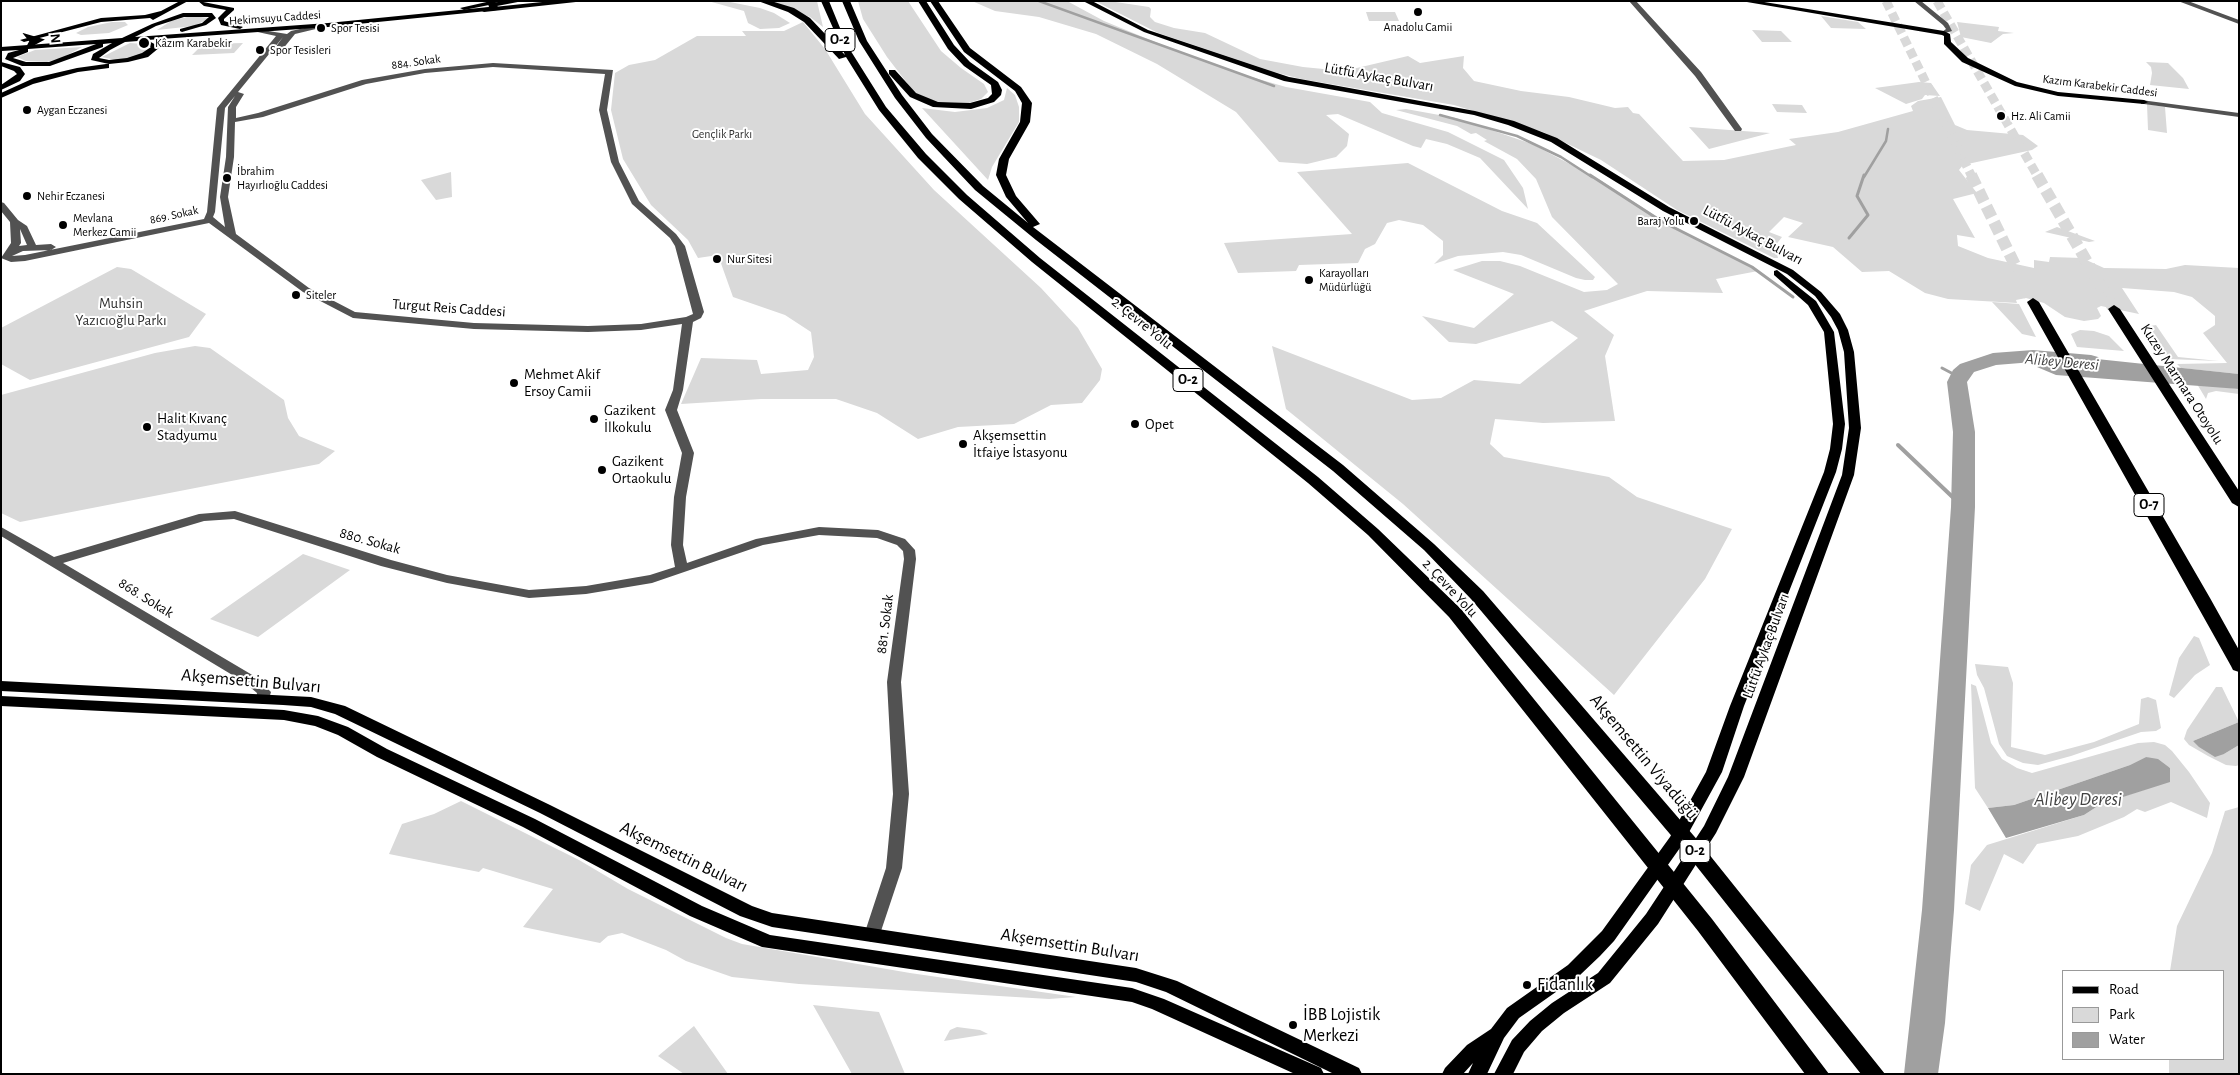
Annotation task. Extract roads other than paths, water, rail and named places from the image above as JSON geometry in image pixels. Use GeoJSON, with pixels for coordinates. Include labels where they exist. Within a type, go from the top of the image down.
{"type":"FeatureCollection","features":[{"type":"Feature","properties":{"kind":"highway"},"geometry":{"type":"LineString","coordinates":[[464,8],[506,1]]}},
{"type":"Feature","properties":{"kind":"highway"},"geometry":{"type":"LineString","coordinates":[[484,10],[581,1]]}},
{"type":"Feature","properties":{"kind":"highway"},"geometry":{"type":"LineString","coordinates":[[762,1],[791,10],[808,20],[861,76]]}},
{"type":"Feature","properties":{"kind":"highway","name":"2. Çevre Yolu"},"geometry":{"type":"LineString","coordinates":[[825,1],[835,31],[882,108],[905,137],[963,197],[1036,260],[1264,439],[1343,506],[1411,568],[1455,613],[1705,925],[1818,1074]]}},
{"type":"Feature","properties":{"kind":"highway","name":"2. Çevre Yolu"},"geometry":{"type":"LineString","coordinates":[[846,1],[854,24],[869,53],[915,119],[979,188],[1290,430],[1384,507],[1454,571],[1511,633]]}},
{"type":"Feature","properties":{"kind":"highway"},"geometry":{"type":"LineString","coordinates":[[869,53],[885,63],[913,95],[928,103],[964,106],[985,102],[996,95],[995,84],[955,53],[922,1]]}},
{"type":"Feature","properties":{"kind":"highway"},"geometry":{"type":"LineString","coordinates":[[934,1],[967,50],[1018,89],[1027,103],[1025,122],[1001,167],[1003,184],[1010,197],[1033,222],[1098,276],[1104,287]]}},
{"type":"Feature","properties":{"kind":"highway","name":"O-7"},"geometry":{"type":"LineString","coordinates":[[2033,302],[2239,666]]}},
{"type":"Feature","properties":{"kind":"highway","name":"Kuzey Marmara Otoyolu"},"geometry":{"type":"LineString","coordinates":[[2114,308],[2141,353],[2239,503]]}},
{"type":"Feature","properties":{"kind":"highway","name":"Akşemsettin Viyadüğü"},"geometry":{"type":"LineString","coordinates":[[1511,633],[1754,922],[1874,1074]]}},
{"type":"Feature","properties":{"kind":"main road"},"geometry":{"type":"LineString","coordinates":[[1,96],[107,48],[184,1]]}},
{"type":"Feature","properties":{"kind":"main road"},"geometry":{"type":"LineString","coordinates":[[154,25],[199,1],[206,5],[232,9],[221,18],[221,21],[224,24],[245,28]]}},
{"type":"Feature","properties":{"kind":"main road","name":"Hekimsuyu Caddesi"},"geometry":{"type":"LineString","coordinates":[[1,44],[245,28],[520,1]]}},
{"type":"Feature","properties":{"kind":"main road","name":"Hekimsuyu Caddesi"},"geometry":{"type":"LineString","coordinates":[[1,49],[328,25],[484,10],[549,1]]}},
{"type":"Feature","properties":{"kind":"main road","name":"Lütfü Aykaç Bulvarı"},"geometry":{"type":"LineString","coordinates":[[1076,1],[1147,36],[1249,71],[1298,85],[1475,113],[1512,123],[1554,140],[1666,208],[1776,264],[1818,294],[1836,316],[1843,330],[1849,352],[1855,428],[1852,454],[1844,484],[1736,777],[1710,829],[1652,919],[1604,978],[1558,1008],[1536,1026],[1518,1046],[1503,1074]]}},
{"type":"Feature","properties":{"kind":"main road","name":"Lütfü Aykaç Bulvarı"},"geometry":{"type":"LineString","coordinates":[[1086,1],[1146,31],[1264,71],[1302,82],[1473,117],[1507,126],[1549,143],[1659,212],[1770,268],[1803,295],[1822,318],[1829,332],[1839,424],[1836,449],[1830,472],[1737,706],[1714,772],[1676,842],[1608,936],[1574,970],[1513,1013],[1498,1033],[1476,1074]]}},
{"type":"Feature","properties":{"kind":"main road"},"geometry":{"type":"LineString","coordinates":[[1744,1],[1944,33]]}},
{"type":"Feature","properties":{"kind":"main road"},"geometry":{"type":"LineString","coordinates":[[1,44],[46,36],[101,20],[145,17],[165,12]]}},
{"type":"Feature","properties":{"kind":"main road"},"geometry":{"type":"LineString","coordinates":[[84,43],[22,51],[11,55],[9,59],[18,64],[50,64],[183,15],[212,15],[209,20],[197,26],[163,34]]}},
{"type":"Feature","properties":{"kind":"main road"},"geometry":{"type":"LineString","coordinates":[[104,38],[75,37],[72,33],[87,26],[121,20],[135,22],[138,25],[138,30]]}},
{"type":"Feature","properties":{"kind":"main road"},"geometry":{"type":"LineString","coordinates":[[30,83],[77,70],[142,60],[165,47],[183,40],[220,33]]}},
{"type":"Feature","properties":{"kind":"main road","name":"Kazım Karabekir Caddesi"},"geometry":{"type":"LineString","coordinates":[[1944,33],[1948,35],[1947,42],[1964,60],[2015,84],[2058,94],[2144,102]]}},
{"type":"Feature","properties":{"kind":"main road"},"geometry":{"type":"LineString","coordinates":[[107,48],[96,56],[95,60],[105,62],[128,60],[145,55],[156,47],[146,42],[127,40]]}},
{"type":"Feature","properties":{"kind":"main road"},"geometry":{"type":"LineString","coordinates":[[1,90],[86,51]]}},
{"type":"Feature","properties":{"kind":"main road"},"geometry":{"type":"LineString","coordinates":[[1,64],[17,69],[21,74],[1,90]]}},
{"type":"Feature","properties":{"kind":"main road"},"geometry":{"type":"LineString","coordinates":[[1803,295],[1818,294]]}},
{"type":"Feature","properties":{"kind":"main road","name":"Akşemsettin Bulvarı"},"geometry":{"type":"LineString","coordinates":[[1,686],[311,702],[340,710],[546,809],[746,910],[772,920],[1136,975],[1170,986],[1353,1074]]}},
{"type":"Feature","properties":{"kind":"main road"},"geometry":{"type":"LineString","coordinates":[[255,713],[263,699]]}},
{"type":"Feature","properties":{"kind":"main road","name":"Akşemsettin Bulvarı"},"geometry":{"type":"LineString","coordinates":[[1,701],[255,713],[299,717],[343,731],[382,753],[538,827],[696,911],[768,942],[1132,995],[1158,1004],[1313,1073]]}},
{"type":"Feature","properties":{"kind":"main road"},"geometry":{"type":"LineString","coordinates":[[299,717],[311,702]]}},
{"type":"Feature","properties":{"kind":"main road"},"geometry":{"type":"LineString","coordinates":[[867,955],[872,935]]}},
{"type":"Feature","properties":{"kind":"main road"},"geometry":{"type":"LineString","coordinates":[[1098,989],[1103,969]]}},
{"type":"Feature","properties":{"kind":"main road"},"geometry":{"type":"LineString","coordinates":[[1451,1074],[1473,1051],[1498,1033]]}},
{"type":"Feature","properties":{"kind":"street"},"geometry":{"type":"LineString","coordinates":[[1632,1],[1698,74],[1738,129]]}},
{"type":"Feature","properties":{"kind":"street"},"geometry":{"type":"LineString","coordinates":[[1917,1],[1946,24],[1950,30],[1944,33]]}},
{"type":"Feature","properties":{"kind":"street"},"geometry":{"type":"LineString","coordinates":[[2181,1],[2239,22]]}},
{"type":"Feature","properties":{"kind":"street"},"geometry":{"type":"LineString","coordinates":[[210,218],[221,108],[264,55],[285,36],[298,30],[328,25]]}},
{"type":"Feature","properties":{"kind":"street"},"geometry":{"type":"LineString","coordinates":[[256,31],[285,36]]}},
{"type":"Feature","properties":{"kind":"street"},"geometry":{"type":"LineString","coordinates":[[232,234],[224,196],[232,107],[240,94],[274,54],[285,36]]}},
{"type":"Feature","properties":{"kind":"street"},"geometry":{"type":"LineString","coordinates":[[264,55],[274,54]]}},
{"type":"Feature","properties":{"kind":"street","name":"884. Sokak"},"geometry":{"type":"LineString","coordinates":[[231,121],[260,115],[365,82],[425,71],[493,65],[610,72],[607,79],[603,110],[615,162],[635,202],[673,236],[680,246],[699,306],[697,316],[688,320]]}},
{"type":"Feature","properties":{"kind":"street"},"geometry":{"type":"LineString","coordinates":[[249,74],[259,73]]}},
{"type":"Feature","properties":{"kind":"street","name":"Kazım Karabekir Caddesi"},"geometry":{"type":"LineString","coordinates":[[2144,102],[2239,115]]}},
{"type":"Feature","properties":{"kind":"street"},"geometry":{"type":"LineString","coordinates":[[221,108],[232,107]]}},
{"type":"Feature","properties":{"kind":"street"},"geometry":{"type":"LineString","coordinates":[[1,205],[15,222],[24,228],[37,252],[1,266]]}},
{"type":"Feature","properties":{"kind":"street","name":"869. Sokak"},"geometry":{"type":"LineString","coordinates":[[21,258],[227,214]]}},
{"type":"Feature","properties":{"kind":"street","name":"Turgut Reis Caddesi"},"geometry":{"type":"LineString","coordinates":[[210,218],[306,290],[353,315],[474,326],[535,328],[641,327],[688,320]]}},
{"type":"Feature","properties":{"kind":"street","name":"869. Sokak"},"geometry":{"type":"LineString","coordinates":[[5,257],[15,250],[53,246],[210,218]]}},
{"type":"Feature","properties":{"kind":"street"},"geometry":{"type":"LineString","coordinates":[[5,257],[16,243],[15,222]]}},
{"type":"Feature","properties":{"kind":"street"},"geometry":{"type":"LineString","coordinates":[[5,257],[21,258]]}},
{"type":"Feature","properties":{"kind":"street"},"geometry":{"type":"LineString","coordinates":[[682,569],[677,545],[679,508],[688,454],[685,442],[671,410],[678,390],[688,320]]}},
{"type":"Feature","properties":{"kind":"street","name":"880. Sokak"},"geometry":{"type":"LineString","coordinates":[[55,561],[165,527],[219,514],[252,519],[339,549],[403,568],[455,581],[528,594],[586,590],[622,585],[652,579],[682,569]]}},
{"type":"Feature","properties":{"kind":"street","name":"868. Sokak"},"geometry":{"type":"LineString","coordinates":[[1,531],[55,561],[254,682],[264,692],[263,699]]}},
{"type":"Feature","properties":{"kind":"street","name":"881. Sokak"},"geometry":{"type":"LineString","coordinates":[[682,569],[760,542],[819,531],[878,534],[900,542],[909,550],[910,559],[894,682],[902,794],[898,838],[894,868],[872,935]]}},
{"type":"Feature","properties":{"kind":"water","name":"Alibey Deresi"},"geometry":{"type":"Polygon","coordinates":[[[2078,357],[2239,374],[2239,389],[2056,375],[2037,367],[2046,360],[2078,357]]]}},
{"type":"Feature","properties":{"kind":"water"},"geometry":{"type":"Polygon","coordinates":[[[2239,722],[2239,745],[2224,754],[2215,757],[2193,741],[2239,722]]]}},
{"type":"Feature","properties":{"kind":"water","name":"Alibey Deresi"},"geometry":{"type":"Polygon","coordinates":[[[2146,757],[2158,759],[2170,768],[2170,782],[2101,804],[2084,815],[2006,838],[1988,808],[2014,805],[2130,765],[2146,757]]]}},
{"type":"Feature","properties":{"kind":"waterway"},"geometry":{"type":"LineString","coordinates":[[1039,1],[1274,86]]}},
{"type":"Feature","properties":{"kind":"waterway"},"geometry":{"type":"LineString","coordinates":[[1440,115],[1517,136],[1561,157],[1592,177]]}},
{"type":"Feature","properties":{"kind":"waterway"},"geometry":{"type":"LineString","coordinates":[[1864,177],[1886,141],[1888,129]]}},
{"type":"Feature","properties":{"kind":"waterway"},"geometry":{"type":"LineString","coordinates":[[1590,175],[1661,221],[1752,267],[1793,297]]}},
{"type":"Feature","properties":{"kind":"waterway"},"geometry":{"type":"LineString","coordinates":[[1849,238],[1868,215],[1857,196],[1864,175]]}},
{"type":"Feature","properties":{"kind":"waterway","name":"Alibey Deresi"},"geometry":{"type":"LineString","coordinates":[[1921,1074],[1928,1023],[1938,910],[1963,507],[1964,432],[1957,382],[1960,374],[1967,368],[1993,359],[2033,356],[2091,361]]}},
{"type":"Feature","properties":{"kind":"waterway"},"geometry":{"type":"LineString","coordinates":[[1942,368],[1959,377]]}},
{"type":"Feature","properties":{"kind":"waterway"},"geometry":{"type":"LineString","coordinates":[[1898,445],[1963,507]]}},
{"type":"Feature","properties":{"kind":"tunnel"},"geometry":{"type":"LineString","coordinates":[[1886,1],[1972,177]]}},
{"type":"Feature","properties":{"kind":"tunnel"},"geometry":{"type":"LineString","coordinates":[[1937,1],[2038,177]]}},
{"type":"Feature","properties":{"kind":"tunnel"},"geometry":{"type":"LineString","coordinates":[[1971,175],[2033,302]]}},
{"type":"Feature","properties":{"kind":"tunnel"},"geometry":{"type":"LineString","coordinates":[[2037,175],[2114,309]]}},
{"type":"Feature","properties":{"kind":"place","name":"Anadolu Camii"},"geometry":{"type":"Point","coordinates":[1418,12]}},
{"type":"Feature","properties":{"kind":"place","name":"Spor Tesisi"},"geometry":{"type":"Point","coordinates":[321,28]}},
{"type":"Feature","properties":{"kind":"place","name":"Kâzım Karabekir"},"geometry":{"type":"Point","coordinates":[144,43]}},
{"type":"Feature","properties":{"kind":"place","name":"Spor Tesisleri"},"geometry":{"type":"Point","coordinates":[260,50]}},
{"type":"Feature","properties":{"kind":"place","name":"Aygan Eczanesi"},"geometry":{"type":"Point","coordinates":[27,110]}},
{"type":"Feature","properties":{"kind":"place","name":"Hz. Ali Camii"},"geometry":{"type":"Point","coordinates":[2001,116]}},
{"type":"Feature","properties":{"kind":"place","name":"İbrahim Hayırlıoğlu Caddesi"},"geometry":{"type":"Point","coordinates":[227,178]}},
{"type":"Feature","properties":{"kind":"place","name":"Nehir Eczanesi"},"geometry":{"type":"Point","coordinates":[27,196]}},
{"type":"Feature","properties":{"kind":"place","name":"Baraj Yolu"},"geometry":{"type":"Point","coordinates":[1694,221]}},
{"type":"Feature","properties":{"kind":"place","name":"Mevlana Merkez Camii"},"geometry":{"type":"Point","coordinates":[63,225]}},
{"type":"Feature","properties":{"kind":"place","name":"Nur Sitesi"},"geometry":{"type":"Point","coordinates":[717,259]}},
{"type":"Feature","properties":{"kind":"place","name":"Karayolları Müdürlüğü"},"geometry":{"type":"Point","coordinates":[1309,280]}},
{"type":"Feature","properties":{"kind":"place","name":"Siteler"},"geometry":{"type":"Point","coordinates":[296,295]}},
{"type":"Feature","properties":{"kind":"place","name":"Mehmet Akif Ersoy Camii"},"geometry":{"type":"Point","coordinates":[514,383]}},
{"type":"Feature","properties":{"kind":"place","name":"Gazikent İlkokulu"},"geometry":{"type":"Point","coordinates":[594,419]}},
{"type":"Feature","properties":{"kind":"place","name":"Opet"},"geometry":{"type":"Point","coordinates":[1135,424]}},
{"type":"Feature","properties":{"kind":"place","name":"Halit Kıvanç Stadyumu"},"geometry":{"type":"Point","coordinates":[147,427]}},
{"type":"Feature","properties":{"kind":"place","name":"Akşemsettin İtfaiye İstasyonu"},"geometry":{"type":"Point","coordinates":[963,444]}},
{"type":"Feature","properties":{"kind":"place","name":"Gazikent Ortaokulu"},"geometry":{"type":"Point","coordinates":[602,470]}},
{"type":"Feature","properties":{"kind":"place","name":"Fidanlık"},"geometry":{"type":"Point","coordinates":[1527,985]}},
{"type":"Feature","properties":{"kind":"place","name":"İBB Lojistik Merkezi"},"geometry":{"type":"Point","coordinates":[1293,1025]}},
{"type":"Feature","properties":{"kind":"park label","name":"Gençlik Parkı"},"geometry":{"type":"Point","coordinates":[722,134]}},
{"type":"Feature","properties":{"kind":"park label","name":"Muhsin Yazıcıoğlu Parkı"},"geometry":{"type":"Point","coordinates":[121,312]}}]}
